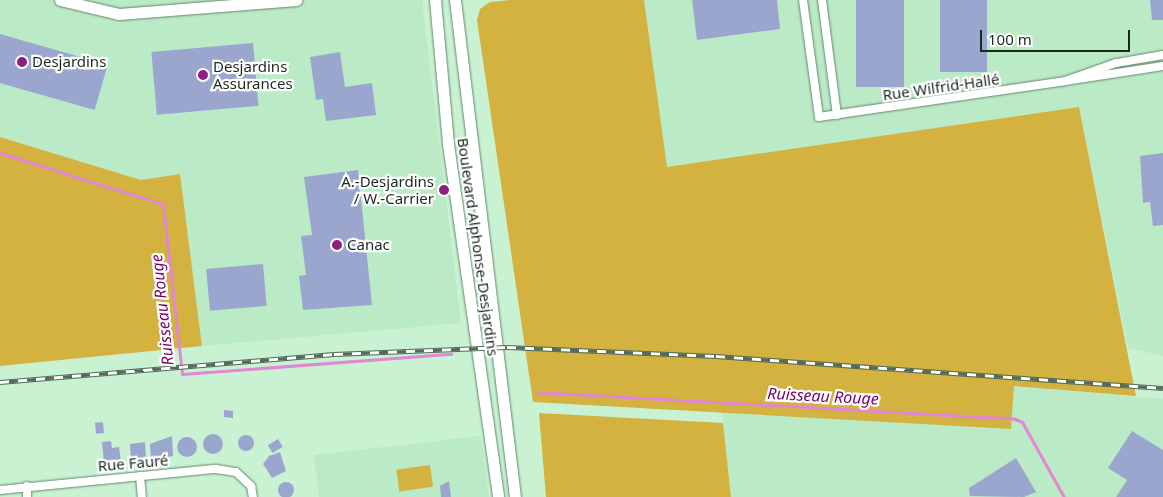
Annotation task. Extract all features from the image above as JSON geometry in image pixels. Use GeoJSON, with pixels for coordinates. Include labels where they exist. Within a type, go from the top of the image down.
{"type":"FeatureCollection","features":[{"type":"Feature","properties":{"kind":"main road"},"geometry":{"type":"LineString","coordinates":[[60,0],[119,14],[296,0]]}},
{"type":"Feature","properties":{"kind":"main road","name":"Boulevard Alphonse-Desjardins"},"geometry":{"type":"LineString","coordinates":[[435,0],[448,144],[498,497]]}},
{"type":"Feature","properties":{"kind":"main road","name":"Boulevard Alphonse-Desjardins"},"geometry":{"type":"LineString","coordinates":[[455,0],[515,497]]}},
{"type":"Feature","properties":{"kind":"street","name":"Rue Wilfrid-Hallé"},"geometry":{"type":"LineString","coordinates":[[803,0],[819,117],[1163,66]]}},
{"type":"Feature","properties":{"kind":"street"},"geometry":{"type":"LineString","coordinates":[[822,0],[837,115]]}},
{"type":"Feature","properties":{"kind":"street","name":"Rue Wilfrid-Hallé"},"geometry":{"type":"LineString","coordinates":[[1065,82],[1116,63],[1163,55]]}},
{"type":"Feature","properties":{"kind":"street","name":"Rue Fauré"},"geometry":{"type":"LineString","coordinates":[[0,490],[216,469],[236,472],[251,486],[253,497]]}},
{"type":"Feature","properties":{"kind":"street"},"geometry":{"type":"LineString","coordinates":[[140,476],[142,497]]}},
{"type":"Feature","properties":{"kind":"street"},"geometry":{"type":"LineString","coordinates":[[27,486],[27,497]]}},
{"type":"Feature","properties":{"kind":"shaded area"},"geometry":{"type":"Polygon","coordinates":[[[0,0],[422,0],[461,323],[202,346],[180,174],[141,180],[0,137],[0,0]]]}},
{"type":"Feature","properties":{"kind":"shaded area"},"geometry":{"type":"Polygon","coordinates":[[[510,0],[644,0],[667,167],[1079,107],[1136,396],[1014,386],[1011,429],[533,402],[477,20],[480,9],[490,2],[510,0]]]}},
{"type":"Feature","properties":{"kind":"shaded area"},"geometry":{"type":"Polygon","coordinates":[[[644,0],[1163,0],[1163,356],[1128,348],[1079,107],[667,168],[644,0]]]}},
{"type":"Feature","properties":{"kind":"shaded area"},"geometry":{"type":"Polygon","coordinates":[[[0,137],[141,180],[180,174],[202,346],[0,366],[0,137]]]}},
{"type":"Feature","properties":{"kind":"shaded area"},"geometry":{"type":"Polygon","coordinates":[[[1014,386],[1163,399],[1163,497],[731,497],[722,412],[1010,429],[1014,386]]]}},
{"type":"Feature","properties":{"kind":"shaded area"},"geometry":{"type":"Polygon","coordinates":[[[539,413],[723,423],[731,497],[546,497],[539,413]]]}},
{"type":"Feature","properties":{"kind":"shaded area"},"geometry":{"type":"Polygon","coordinates":[[[481,436],[489,497],[319,497],[314,455],[481,436]]]}},
{"type":"Feature","properties":{"kind":"shaded area"},"geometry":{"type":"Polygon","coordinates":[[[430,465],[433,487],[399,492],[396,470],[430,465]]]}},
{"type":"Feature","properties":{"kind":"building"},"geometry":{"type":"Polygon","coordinates":[[[692,0],[777,0],[780,29],[697,40],[692,0]]]}},
{"type":"Feature","properties":{"kind":"building"},"geometry":{"type":"Polygon","coordinates":[[[856,0],[904,0],[904,87],[856,87],[856,0]]]}},
{"type":"Feature","properties":{"kind":"building"},"geometry":{"type":"Polygon","coordinates":[[[940,0],[987,0],[987,72],[940,72],[940,0]]]}},
{"type":"Feature","properties":{"kind":"building"},"geometry":{"type":"Polygon","coordinates":[[[1150,0],[1163,0],[1163,20],[1152,20],[1150,0]]]}},
{"type":"Feature","properties":{"kind":"building"},"geometry":{"type":"Polygon","coordinates":[[[0,34],[108,65],[95,110],[0,83],[0,34]]]}},
{"type":"Feature","properties":{"kind":"building"},"geometry":{"type":"Polygon","coordinates":[[[253,43],[258,106],[157,115],[151,52],[253,43]]]}},
{"type":"Feature","properties":{"kind":"building"},"geometry":{"type":"Polygon","coordinates":[[[340,52],[345,87],[372,83],[376,115],[326,121],[323,99],[316,100],[310,57],[340,52]]]}},
{"type":"Feature","properties":{"kind":"building"},"geometry":{"type":"Polygon","coordinates":[[[1163,153],[1163,225],[1153,226],[1150,202],[1143,203],[1140,156],[1163,153]]]}},
{"type":"Feature","properties":{"kind":"building"},"geometry":{"type":"Polygon","coordinates":[[[358,170],[372,305],[303,310],[299,276],[306,275],[301,236],[312,235],[304,177],[358,170]]]}},
{"type":"Feature","properties":{"kind":"building"},"geometry":{"type":"Polygon","coordinates":[[[263,264],[267,306],[210,311],[206,269],[263,264]]]}},
{"type":"Feature","properties":{"kind":"building"},"geometry":{"type":"Polygon","coordinates":[[[224,410],[233,411],[233,418],[224,417],[224,410]]]}},
{"type":"Feature","properties":{"kind":"building"},"geometry":{"type":"Polygon","coordinates":[[[103,422],[104,433],[96,434],[95,423],[103,422]]]}},
{"type":"Feature","properties":{"kind":"building"},"geometry":{"type":"Polygon","coordinates":[[[1132,431],[1163,450],[1163,497],[1116,497],[1127,480],[1108,468],[1132,431]]]}},
{"type":"Feature","properties":{"kind":"building"},"geometry":{"type":"Polygon","coordinates":[[[213,434],[220,437],[223,444],[220,451],[213,454],[206,451],[203,444],[206,437],[213,434]]]}},
{"type":"Feature","properties":{"kind":"building"},"geometry":{"type":"Polygon","coordinates":[[[243,435],[249,435],[254,440],[252,449],[243,451],[238,446],[238,440],[243,435]]]}},
{"type":"Feature","properties":{"kind":"building"},"geometry":{"type":"Polygon","coordinates":[[[172,436],[173,456],[151,460],[150,444],[172,436]]]}},
{"type":"Feature","properties":{"kind":"building"},"geometry":{"type":"Polygon","coordinates":[[[187,437],[194,440],[197,447],[194,454],[187,457],[180,454],[177,447],[180,440],[187,437]]]}},
{"type":"Feature","properties":{"kind":"building"},"geometry":{"type":"Polygon","coordinates":[[[278,439],[283,447],[273,453],[268,445],[278,439]]]}},
{"type":"Feature","properties":{"kind":"building"},"geometry":{"type":"Polygon","coordinates":[[[111,441],[112,448],[119,447],[121,462],[104,463],[102,442],[111,441]]]}},
{"type":"Feature","properties":{"kind":"building"},"geometry":{"type":"Polygon","coordinates":[[[145,442],[146,457],[131,460],[130,444],[145,442]]]}},
{"type":"Feature","properties":{"kind":"building"},"geometry":{"type":"Polygon","coordinates":[[[280,452],[286,471],[272,478],[263,464],[269,456],[280,452]]]}},
{"type":"Feature","properties":{"kind":"building"},"geometry":{"type":"Polygon","coordinates":[[[1016,458],[1036,492],[1024,497],[970,496],[969,488],[1016,458]]]}},
{"type":"Feature","properties":{"kind":"building"},"geometry":{"type":"Polygon","coordinates":[[[449,481],[451,497],[441,497],[440,486],[449,481]]]}},
{"type":"Feature","properties":{"kind":"building"},"geometry":{"type":"Polygon","coordinates":[[[286,482],[294,490],[286,498],[278,490],[286,482]]]}},
{"type":"Feature","properties":{"kind":"waterway","name":"Ruisseau Rouge"},"geometry":{"type":"LineString","coordinates":[[0,153],[163,204],[182,374],[451,354]]}},
{"type":"Feature","properties":{"kind":"waterway","name":"Ruisseau Rouge"},"geometry":{"type":"LineString","coordinates":[[537,392],[1015,419],[1022,422],[1064,497]]}},
{"type":"Feature","properties":{"kind":"railway"},"geometry":{"type":"LineString","coordinates":[[0,382],[334,354],[507,347],[716,356],[1163,388]]}},
{"type":"Feature","properties":{"kind":"place","name":"Desjardins"},"geometry":{"type":"Point","coordinates":[22,62]}},
{"type":"Feature","properties":{"kind":"place","name":"Desjardins Assurances"},"geometry":{"type":"Point","coordinates":[203,75]}},
{"type":"Feature","properties":{"kind":"place","name":"A.-Desjardins / W.-Carrier"},"geometry":{"type":"Point","coordinates":[444,190]}},
{"type":"Feature","properties":{"kind":"place","name":"Canac"},"geometry":{"type":"Point","coordinates":[337,245]}}]}
